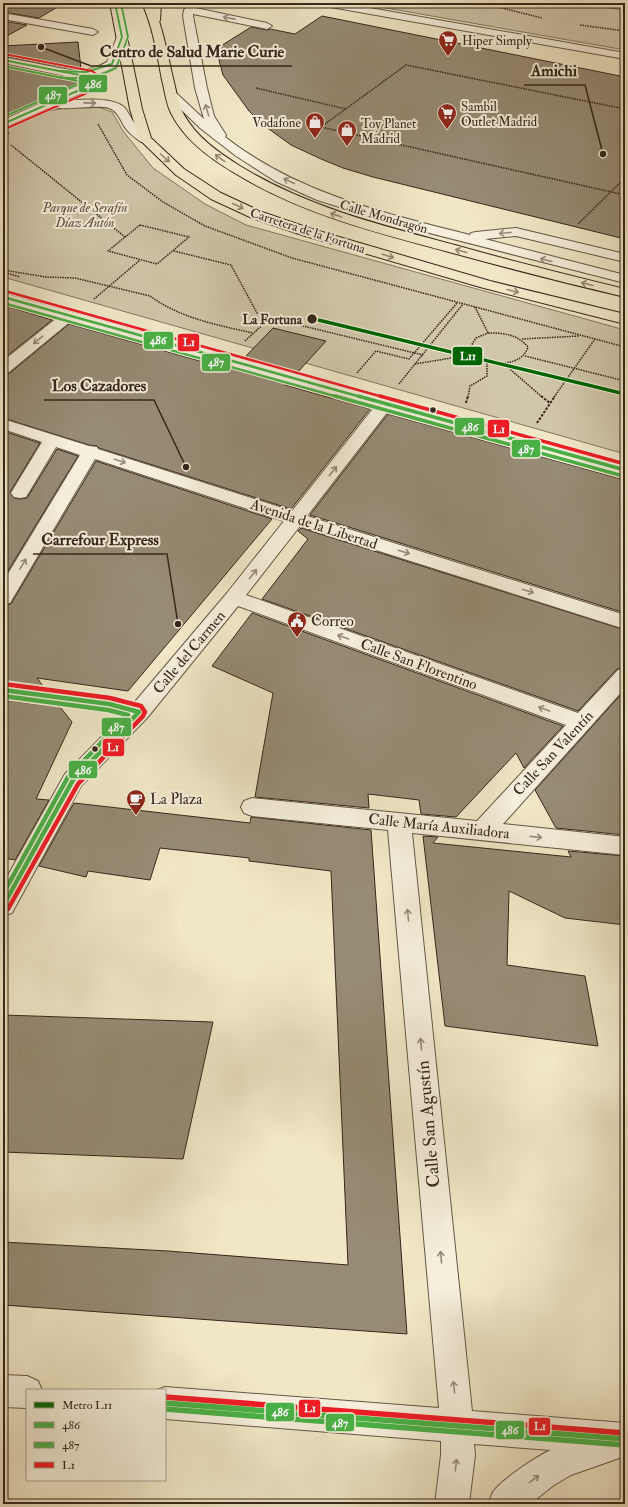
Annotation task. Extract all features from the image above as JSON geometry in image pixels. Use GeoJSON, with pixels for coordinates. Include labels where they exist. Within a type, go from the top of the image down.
{"type":"FeatureCollection","features":[{"type":"Feature","properties":{"kind":"main road"},"geometry":{"type":"LineString","coordinates":[[147,3],[155,20]]}},
{"type":"Feature","properties":{"kind":"main road"},"geometry":{"type":"LineString","coordinates":[[155,20],[156,3]]}},
{"type":"Feature","properties":{"kind":"main road"},"geometry":{"type":"LineString","coordinates":[[611,3],[625,5]]}},
{"type":"Feature","properties":{"kind":"main road","name":"Carretera de la Fortuna"},"geometry":{"type":"LineString","coordinates":[[114,5],[122,37],[136,110],[145,139],[180,172],[216,196],[257,215],[307,232],[476,281],[625,320]]}},
{"type":"Feature","properties":{"kind":"main road","name":"Carretera de la Fortuna"},"geometry":{"type":"LineString","coordinates":[[155,20],[171,94],[177,113],[196,140],[222,160],[256,182],[306,205],[360,224],[537,272],[625,293]]}},
{"type":"Feature","properties":{"kind":"street"},"geometry":{"type":"LineString","coordinates":[[325,3],[625,56]]}},
{"type":"Feature","properties":{"kind":"street"},"geometry":{"type":"LineString","coordinates":[[226,144],[208,116],[201,88],[188,16],[192,7],[267,26]]}},
{"type":"Feature","properties":{"kind":"street"},"geometry":{"type":"LineString","coordinates":[[3,16],[93,32]]}},
{"type":"Feature","properties":{"kind":"street"},"geometry":{"type":"LineString","coordinates":[[76,74],[98,71],[112,64],[122,37]]}},
{"type":"Feature","properties":{"kind":"street"},"geometry":{"type":"LineString","coordinates":[[3,60],[90,77],[96,80],[92,84],[5,121]]}},
{"type":"Feature","properties":{"kind":"street","name":"Calle Mondragón"},"geometry":{"type":"LineString","coordinates":[[171,94],[195,119],[226,144],[277,176],[320,196],[370,213],[625,279]]}},
{"type":"Feature","properties":{"kind":"street"},"geometry":{"type":"LineString","coordinates":[[37,108],[76,103],[99,103],[112,105],[120,110],[131,127],[145,139]]}},
{"type":"Feature","properties":{"kind":"street"},"geometry":{"type":"LineString","coordinates":[[461,237],[516,232],[625,258]]}},
{"type":"Feature","properties":{"kind":"street"},"geometry":{"type":"LineString","coordinates":[[3,297],[625,470]]}},
{"type":"Feature","properties":{"kind":"street"},"geometry":{"type":"LineString","coordinates":[[3,369],[69,316]]}},
{"type":"Feature","properties":{"kind":"street","name":"Calle del Carmen"},"geometry":{"type":"LineString","coordinates":[[3,906],[73,780],[139,712],[234,598],[385,404]]}},
{"type":"Feature","properties":{"kind":"street","name":"Avenida de la Libertad"},"geometry":{"type":"LineString","coordinates":[[3,424],[296,519],[625,622]]}},
{"type":"Feature","properties":{"kind":"street"},"geometry":{"type":"LineString","coordinates":[[20,493],[52,439]]}},
{"type":"Feature","properties":{"kind":"street"},"geometry":{"type":"LineString","coordinates":[[3,598],[90,451]]}},
{"type":"Feature","properties":{"kind":"street","name":"Calle San Florentino"},"geometry":{"type":"LineString","coordinates":[[234,598],[581,722]]}},
{"type":"Feature","properties":{"kind":"street","name":"Calle San Valentín"},"geometry":{"type":"LineString","coordinates":[[482,831],[625,675]]}},
{"type":"Feature","properties":{"kind":"street"},"geometry":{"type":"LineString","coordinates":[[3,690],[109,704],[139,712]]}},
{"type":"Feature","properties":{"kind":"street","name":"Calle María Auxiliadora"},"geometry":{"type":"LineString","coordinates":[[252,807],[625,846]]}},
{"type":"Feature","properties":{"kind":"street","name":"Calle San Agustín"},"geometry":{"type":"LineString","coordinates":[[399,822],[457,1426],[458,1455],[452,1504]]}},
{"type":"Feature","properties":{"kind":"street"},"geometry":{"type":"LineString","coordinates":[[3,1390],[26,1392]]}},
{"type":"Feature","properties":{"kind":"street"},"geometry":{"type":"LineString","coordinates":[[166,1402],[625,1439]]}},
{"type":"Feature","properties":{"kind":"street"},"geometry":{"type":"LineString","coordinates":[[505,1504],[521,1489],[546,1470],[567,1460],[625,1439]]}},
{"type":"Feature","properties":{"kind":"path"},"geometry":{"type":"LineString","coordinates":[[625,109],[406,65],[321,127],[625,195]]}},
{"type":"Feature","properties":{"kind":"path"},"geometry":{"type":"LineString","coordinates":[[256,88],[346,109]]}},
{"type":"Feature","properties":{"kind":"path"},"geometry":{"type":"LineString","coordinates":[[6,141],[125,237]]}},
{"type":"Feature","properties":{"kind":"path"},"geometry":{"type":"LineString","coordinates":[[611,192],[625,178]]}},
{"type":"Feature","properties":{"kind":"path"},"geometry":{"type":"LineString","coordinates":[[140,226],[189,238],[157,264],[108,251],[125,237],[140,226]]}},
{"type":"Feature","properties":{"kind":"path"},"geometry":{"type":"LineString","coordinates":[[174,250],[231,265],[257,314],[423,355]]}},
{"type":"Feature","properties":{"kind":"path"},"geometry":{"type":"LineString","coordinates":[[94,299],[140,259]]}},
{"type":"Feature","properties":{"kind":"path"},"geometry":{"type":"LineString","coordinates":[[3,270],[46,277],[75,278],[150,296],[159,304],[174,311],[253,334]]}},
{"type":"Feature","properties":{"kind":"path"},"geometry":{"type":"LineString","coordinates":[[357,373],[376,351],[408,359],[476,281]]}},
{"type":"Feature","properties":{"kind":"path"},"geometry":{"type":"LineString","coordinates":[[475,307],[488,333]]}},
{"type":"Feature","properties":{"kind":"path"},"geometry":{"type":"LineString","coordinates":[[245,341],[270,318]]}},
{"type":"Feature","properties":{"kind":"path"},"geometry":{"type":"LineString","coordinates":[[522,339],[528,347],[525,356],[516,361],[503,363],[487,360],[476,354],[471,346],[476,338],[488,333],[506,333],[522,339],[582,336]]}},
{"type":"Feature","properties":{"kind":"path"},"geometry":{"type":"LineString","coordinates":[[537,424],[550,402],[595,340]]}},
{"type":"Feature","properties":{"kind":"path"},"geometry":{"type":"LineString","coordinates":[[415,364],[476,354]]}},
{"type":"Feature","properties":{"kind":"path"},"geometry":{"type":"LineString","coordinates":[[525,356],[625,381]]}},
{"type":"Feature","properties":{"kind":"path"},"geometry":{"type":"LineString","coordinates":[[466,403],[470,386],[487,376],[487,360]]}},
{"type":"Feature","properties":{"kind":"path"},"geometry":{"type":"LineString","coordinates":[[503,363],[550,402]]}},
{"type":"Feature","properties":{"kind":"green space"},"geometry":{"type":"Polygon","coordinates":[[[358,3],[571,3],[625,10],[625,50],[358,3]]]}},
{"type":"Feature","properties":{"kind":"green space","name":"Parque de Serafín Díaz Antón"},"geometry":{"type":"Polygon","coordinates":[[[78,106],[96,106],[112,112],[123,131],[153,168],[205,204],[246,225],[625,330],[625,454],[3,277],[3,137],[10,133],[3,131],[3,129],[41,112],[78,106]]]}},
{"type":"Feature","properties":{"kind":"building"},"geometry":{"type":"Polygon","coordinates":[[[3,3],[64,3],[39,18],[3,12],[3,3]]]}},
{"type":"Feature","properties":{"kind":"building","name":"Sambil Outlet Madrid"},"geometry":{"type":"Polygon","coordinates":[[[322,16],[625,77],[625,239],[373,177],[343,168],[291,145],[262,124],[249,111],[223,75],[216,49],[251,27],[295,34],[322,16]]]}},
{"type":"Feature","properties":{"kind":"building"},"geometry":{"type":"Polygon","coordinates":[[[3,21],[27,25],[3,38],[3,21]]]}},
{"type":"Feature","properties":{"kind":"building"},"geometry":{"type":"Polygon","coordinates":[[[78,42],[81,69],[3,56],[3,46],[78,42]]]}},
{"type":"Feature","properties":{"kind":"building"},"geometry":{"type":"Polygon","coordinates":[[[3,65],[81,81],[3,117],[3,65]]]}},
{"type":"Feature","properties":{"kind":"building"},"geometry":{"type":"Polygon","coordinates":[[[3,305],[52,320],[3,359],[3,305]]]}},
{"type":"Feature","properties":{"kind":"building"},"geometry":{"type":"Polygon","coordinates":[[[69,324],[232,370],[234,368],[287,383],[285,385],[370,409],[291,509],[99,448],[97,446],[89,445],[3,418],[3,375],[10,373],[69,324]]]}},
{"type":"Feature","properties":{"kind":"building"},"geometry":{"type":"Polygon","coordinates":[[[273,328],[326,341],[297,373],[244,358],[273,328]]]}},
{"type":"Feature","properties":{"kind":"building"},"geometry":{"type":"Polygon","coordinates":[[[388,414],[625,480],[625,613],[310,515],[388,414]]]}},
{"type":"Feature","properties":{"kind":"building"},"geometry":{"type":"Polygon","coordinates":[[[3,431],[40,443],[10,492],[14,498],[27,498],[57,449],[78,456],[3,579],[3,431]]]}},
{"type":"Feature","properties":{"kind":"building"},"geometry":{"type":"Polygon","coordinates":[[[96,461],[272,519],[128,691],[37,678],[43,686],[3,681],[3,606],[11,604],[96,461]]]}},
{"type":"Feature","properties":{"kind":"building"},"geometry":{"type":"Polygon","coordinates":[[[301,528],[625,630],[625,667],[617,669],[578,711],[262,599],[308,539],[298,531],[301,528]]]}},
{"type":"Feature","properties":{"kind":"building"},"geometry":{"type":"Polygon","coordinates":[[[252,613],[563,726],[524,768],[516,753],[456,817],[421,814],[419,800],[368,794],[369,808],[255,797],[273,693],[212,666],[252,613]]]}},
{"type":"Feature","properties":{"kind":"building"},"geometry":{"type":"Polygon","coordinates":[[[625,690],[625,835],[556,828],[535,790],[625,690]]]}},
{"type":"Feature","properties":{"kind":"building"},"geometry":{"type":"Polygon","coordinates":[[[3,700],[60,707],[72,722],[36,799],[49,800],[15,860],[3,858],[3,700]]]}},
{"type":"Feature","properties":{"kind":"building"},"geometry":{"type":"Polygon","coordinates":[[[74,803],[250,823],[251,817],[371,830],[407,1334],[3,1305],[3,1242],[168,1251],[348,1265],[331,871],[249,861],[249,858],[160,848],[150,880],[88,871],[86,877],[39,866],[74,803]]]}},
{"type":"Feature","properties":{"kind":"building"},"geometry":{"type":"Polygon","coordinates":[[[423,836],[438,837],[433,843],[571,857],[568,851],[625,856],[625,925],[565,918],[509,891],[507,965],[585,976],[598,1046],[445,1026],[423,836]]]}},
{"type":"Feature","properties":{"kind":"building"},"geometry":{"type":"Polygon","coordinates":[[[3,1015],[213,1022],[183,1159],[3,1152],[3,1015]]]}},
{"type":"Feature","properties":{"kind":"metro line","name":"L11"},"geometry":{"type":"LineString","coordinates":[[310,318],[625,394]]}},
{"type":"Feature","properties":{"kind":"transit line","name":"486"},"geometry":{"type":"LineString","coordinates":[[58,71],[86,72],[112,64],[122,37],[115,3]]}},
{"type":"Feature","properties":{"kind":"transit line","name":"487"},"geometry":{"type":"LineString","coordinates":[[57,77],[88,78],[109,72],[116,68],[128,37],[121,3]]}},
{"type":"Feature","properties":{"kind":"transit line","name":"L1"},"geometry":{"type":"LineString","coordinates":[[4,54],[92,71],[99,76],[101,80],[96,89],[5,129]]}},
{"type":"Feature","properties":{"kind":"transit line","name":"486"},"geometry":{"type":"LineString","coordinates":[[3,60],[90,77],[95,80],[93,84],[3,124]]}},
{"type":"Feature","properties":{"kind":"transit line","name":"487"},"geometry":{"type":"LineString","coordinates":[[3,66],[83,82],[3,117]]}},
{"type":"Feature","properties":{"kind":"transit line","name":"L1"},"geometry":{"type":"LineString","coordinates":[[5,291],[625,464]]}},
{"type":"Feature","properties":{"kind":"transit line","name":"486"},"geometry":{"type":"LineString","coordinates":[[3,297],[625,470]]}},
{"type":"Feature","properties":{"kind":"transit line","name":"487"},"geometry":{"type":"LineString","coordinates":[[3,303],[623,476]]}},
{"type":"Feature","properties":{"kind":"transit line","name":"L1"},"geometry":{"type":"LineString","coordinates":[[4,684],[110,698],[141,706],[145,712],[143,716],[78,784],[8,909]]}},
{"type":"Feature","properties":{"kind":"transit line","name":"486"},"geometry":{"type":"LineString","coordinates":[[3,690],[109,704],[139,712],[73,780],[3,906]]}},
{"type":"Feature","properties":{"kind":"transit line","name":"487"},"geometry":{"type":"LineString","coordinates":[[3,696],[108,710],[128,715],[68,777],[3,894]]}},
{"type":"Feature","properties":{"kind":"transit line","name":"L1"},"geometry":{"type":"LineString","coordinates":[[166,1397],[625,1433]]}},
{"type":"Feature","properties":{"kind":"transit line","name":"486"},"geometry":{"type":"LineString","coordinates":[[166,1403],[625,1439]]}},
{"type":"Feature","properties":{"kind":"transit line","name":"487"},"geometry":{"type":"LineString","coordinates":[[166,1409],[625,1445]]}},
{"type":"Feature","properties":{"kind":"place","name":"Centro de Salud Marie Curie"},"geometry":{"type":"Point","coordinates":[41,47]}},
{"type":"Feature","properties":{"kind":"place","name":"Hiper Simply"},"geometry":{"type":"Point","coordinates":[448,57]}},
{"type":"Feature","properties":{"kind":"place","name":"Sambil Outlet Madrid"},"geometry":{"type":"Point","coordinates":[447,130]}},
{"type":"Feature","properties":{"kind":"place","name":"Vodafone"},"geometry":{"type":"Point","coordinates":[315,139]}},
{"type":"Feature","properties":{"kind":"place","name":"Toy Planet Madrid"},"geometry":{"type":"Point","coordinates":[347,147]}},
{"type":"Feature","properties":{"kind":"place","name":"Amichi"},"geometry":{"type":"Point","coordinates":[603,154]}},
{"type":"Feature","properties":{"kind":"place","name":"La Fortuna"},"geometry":{"type":"Point","coordinates":[312,319]}},
{"type":"Feature","properties":{"kind":"place","name":"Los Cazadores"},"geometry":{"type":"Point","coordinates":[186,467]}},
{"type":"Feature","properties":{"kind":"place","name":"Carrefour Express"},"geometry":{"type":"Point","coordinates":[178,624]}},
{"type":"Feature","properties":{"kind":"place","name":"Correo"},"geometry":{"type":"Point","coordinates":[297,638]}},
{"type":"Feature","properties":{"kind":"place","name":"La Plaza"},"geometry":{"type":"Point","coordinates":[136,816]}}]}
